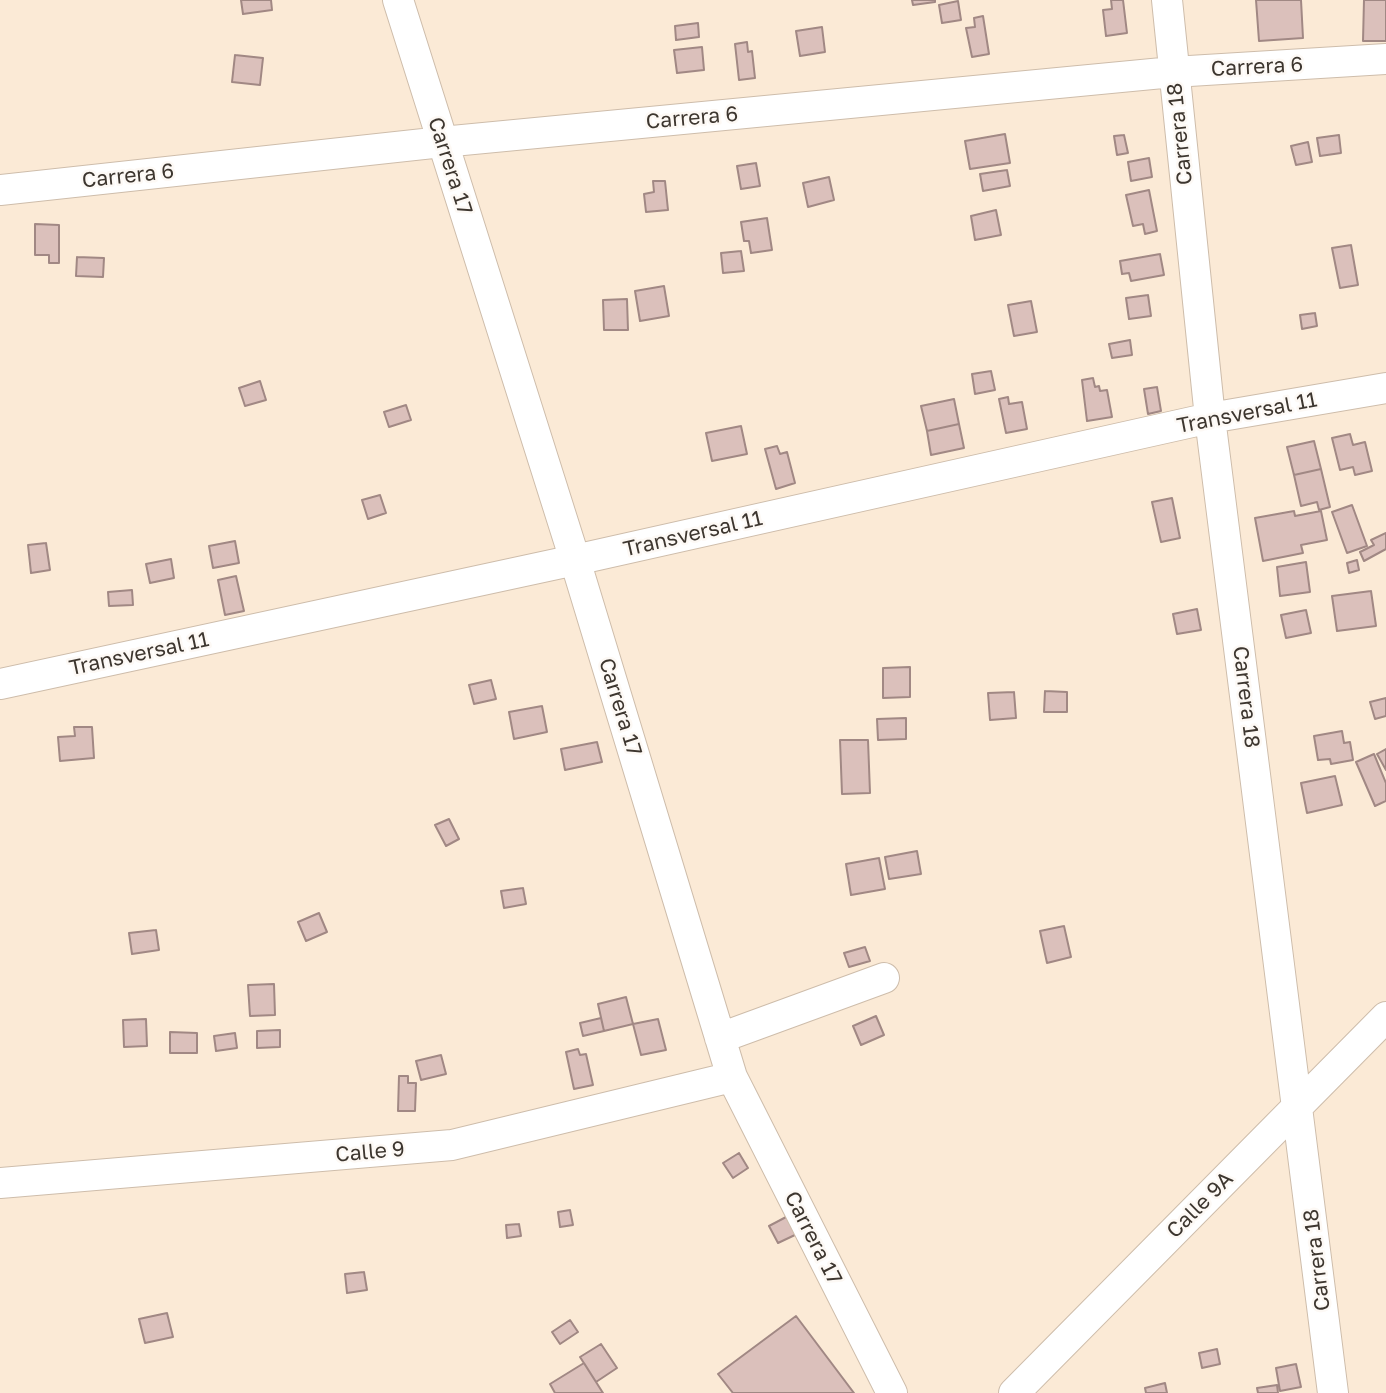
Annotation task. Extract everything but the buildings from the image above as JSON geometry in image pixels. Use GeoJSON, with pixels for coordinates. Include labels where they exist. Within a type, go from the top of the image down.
{"type":"FeatureCollection","features":[{"type":"Feature","properties":{"kind":"street","name":"Carrera 17"},"geometry":{"type":"LineString","coordinates":[[398,0],[575,560],[732,1077],[892,1393]]}},
{"type":"Feature","properties":{"kind":"street","name":"Carrera 18"},"geometry":{"type":"LineString","coordinates":[[1167,0],[1210,418],[1333,1393]]}},
{"type":"Feature","properties":{"kind":"street","name":"Carrera 6"},"geometry":{"type":"LineString","coordinates":[[0,190],[442,142],[1173,72],[1386,59]]}},
{"type":"Feature","properties":{"kind":"street","name":"Transversal 11"},"geometry":{"type":"LineString","coordinates":[[0,684],[575,560],[1210,418],[1386,388]]}},
{"type":"Feature","properties":{"kind":"street"},"geometry":{"type":"LineString","coordinates":[[720,1038],[884,978]]}},
{"type":"Feature","properties":{"kind":"street","name":"Calle 9A"},"geometry":{"type":"LineString","coordinates":[[1014,1393],[1386,1017]]}},
{"type":"Feature","properties":{"kind":"street","name":"Calle 9"},"geometry":{"type":"LineString","coordinates":[[0,1183],[452,1145],[732,1077]]}}]}
